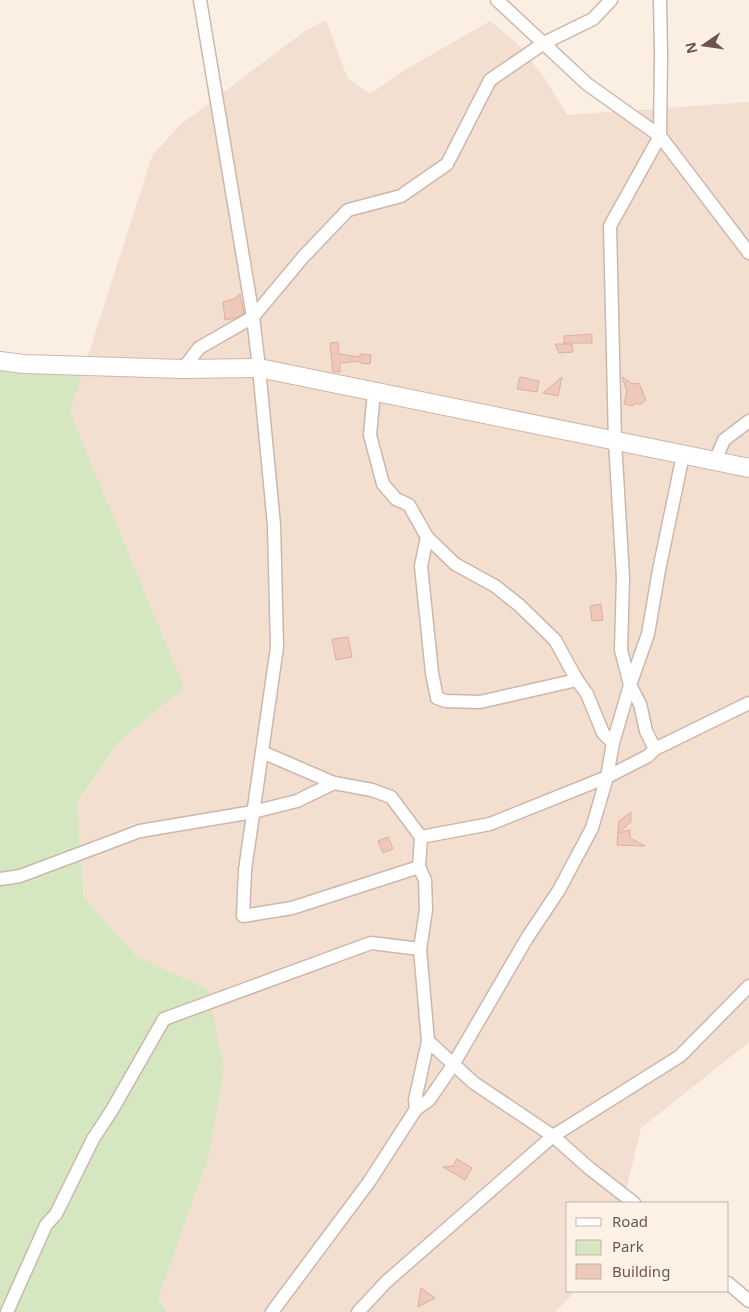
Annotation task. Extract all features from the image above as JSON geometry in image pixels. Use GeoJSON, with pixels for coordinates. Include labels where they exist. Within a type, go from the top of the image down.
{"type":"FeatureCollection","features":[{"type":"Feature","properties":{"kind":"main road"},"geometry":{"type":"LineString","coordinates":[[0,361],[24,364],[183,370],[259,368],[749,468]]}},
{"type":"Feature","properties":{"kind":"street"},"geometry":{"type":"LineString","coordinates":[[200,0],[253,317],[274,525],[278,647],[245,870],[243,916],[292,908],[419,867]]}},
{"type":"Feature","properties":{"kind":"street"},"geometry":{"type":"LineString","coordinates":[[497,0],[587,84],[660,136],[749,253]]}},
{"type":"Feature","properties":{"kind":"street"},"geometry":{"type":"LineString","coordinates":[[183,370],[199,348],[253,317],[304,256],[348,210],[401,196],[447,164],[490,80],[544,43],[593,19],[611,0]]}},
{"type":"Feature","properties":{"kind":"street"},"geometry":{"type":"LineString","coordinates":[[655,749],[646,731],[640,704],[630,685],[621,650],[623,578],[615,441],[610,226],[660,136],[660,0]]}},
{"type":"Feature","properties":{"kind":"street"},"geometry":{"type":"LineString","coordinates":[[374,392],[370,435],[383,484],[396,499],[409,505],[427,538],[455,564],[495,586],[519,605],[555,640],[587,694],[603,733],[613,743]]}},
{"type":"Feature","properties":{"kind":"street"},"geometry":{"type":"LineString","coordinates":[[715,461],[724,440],[749,421]]}},
{"type":"Feature","properties":{"kind":"street"},"geometry":{"type":"LineString","coordinates":[[272,1312],[368,1182],[416,1109],[429,1100],[453,1065],[527,938],[559,890],[592,828],[607,777],[613,743],[630,685],[648,634],[683,455]]}},
{"type":"Feature","properties":{"kind":"street"},"geometry":{"type":"LineString","coordinates":[[427,538],[421,566],[432,673],[437,698],[446,701],[480,702],[577,680]]}},
{"type":"Feature","properties":{"kind":"street"},"geometry":{"type":"LineString","coordinates":[[421,837],[490,824],[607,777],[648,756],[655,749],[749,704]]}},
{"type":"Feature","properties":{"kind":"street"},"geometry":{"type":"LineString","coordinates":[[262,752],[334,783],[372,790],[390,797],[421,837],[419,867],[425,880],[426,910],[420,949],[428,1041],[415,1100],[416,1109]]}},
{"type":"Feature","properties":{"kind":"street"},"geometry":{"type":"LineString","coordinates":[[0,879],[20,876],[140,831],[253,812],[297,801],[334,783]]}},
{"type":"Feature","properties":{"kind":"street"},"geometry":{"type":"LineString","coordinates":[[7,1312],[46,1226],[56,1214],[93,1139],[112,1110],[164,1019],[371,943],[420,949]]}},
{"type":"Feature","properties":{"kind":"street"},"geometry":{"type":"LineString","coordinates":[[358,1312],[386,1282],[553,1136],[680,1056],[749,986]]}},
{"type":"Feature","properties":{"kind":"street"},"geometry":{"type":"LineString","coordinates":[[428,1041],[474,1083],[553,1136],[589,1168],[633,1202]]}},
{"type":"Feature","properties":{"kind":"street"},"geometry":{"type":"LineString","coordinates":[[729,1284],[749,1301]]}},
{"type":"Feature","properties":{"kind":"shaded area"},"geometry":{"type":"Polygon","coordinates":[[[326,20],[348,79],[370,94],[405,70],[490,21],[516,42],[544,77],[567,115],[749,102],[749,1042],[641,1128],[623,1202],[566,1202],[566,1292],[575,1292],[555,1312],[169,1312],[158,1298],[208,1159],[207,989],[136,956],[84,898],[77,804],[118,742],[183,688],[70,412],[152,156],[180,125],[305,31],[326,20]]]}},
{"type":"Feature","properties":{"kind":"green space"},"geometry":{"type":"Polygon","coordinates":[[[0,367],[82,375],[70,412],[184,688],[118,742],[77,803],[84,898],[136,956],[207,989],[224,1069],[208,1159],[158,1298],[168,1312],[0,1312],[0,367]]]}},
{"type":"Feature","properties":{"kind":"building"},"geometry":{"type":"Polygon","coordinates":[[[240,294],[244,313],[235,318],[225,320],[223,302],[234,299],[240,294]]]}},
{"type":"Feature","properties":{"kind":"building"},"geometry":{"type":"Polygon","coordinates":[[[592,334],[592,343],[564,343],[564,336],[592,334]]]}},
{"type":"Feature","properties":{"kind":"building"},"geometry":{"type":"Polygon","coordinates":[[[338,342],[339,354],[360,357],[360,354],[371,355],[370,364],[360,363],[360,361],[340,363],[340,372],[333,372],[330,343],[338,342]]]}},
{"type":"Feature","properties":{"kind":"building"},"geometry":{"type":"Polygon","coordinates":[[[555,344],[572,344],[573,352],[559,353],[555,344]]]}},
{"type":"Feature","properties":{"kind":"building"},"geometry":{"type":"Polygon","coordinates":[[[520,377],[539,381],[537,392],[517,389],[520,377]]]}},
{"type":"Feature","properties":{"kind":"building"},"geometry":{"type":"Polygon","coordinates":[[[562,377],[558,396],[543,393],[562,377]]]}},
{"type":"Feature","properties":{"kind":"building"},"geometry":{"type":"Polygon","coordinates":[[[622,377],[633,384],[639,383],[646,400],[641,404],[633,404],[633,406],[624,404],[627,391],[622,377]]]}},
{"type":"Feature","properties":{"kind":"building"},"geometry":{"type":"Polygon","coordinates":[[[601,604],[603,620],[592,621],[590,606],[601,604]]]}},
{"type":"Feature","properties":{"kind":"building"},"geometry":{"type":"Polygon","coordinates":[[[348,637],[352,657],[336,660],[332,639],[348,637]]]}},
{"type":"Feature","properties":{"kind":"building"},"geometry":{"type":"Polygon","coordinates":[[[631,812],[631,822],[618,833],[619,821],[631,812]]]}},
{"type":"Feature","properties":{"kind":"building"},"geometry":{"type":"Polygon","coordinates":[[[630,830],[630,838],[645,846],[617,845],[618,833],[630,830]]]}},
{"type":"Feature","properties":{"kind":"building"},"geometry":{"type":"Polygon","coordinates":[[[388,837],[393,849],[383,853],[378,841],[388,837]]]}},
{"type":"Feature","properties":{"kind":"building"},"geometry":{"type":"Polygon","coordinates":[[[457,1159],[472,1168],[465,1180],[443,1167],[453,1166],[457,1159]]]}},
{"type":"Feature","properties":{"kind":"building"},"geometry":{"type":"Polygon","coordinates":[[[421,1288],[435,1298],[418,1307],[421,1288]]]}}]}
